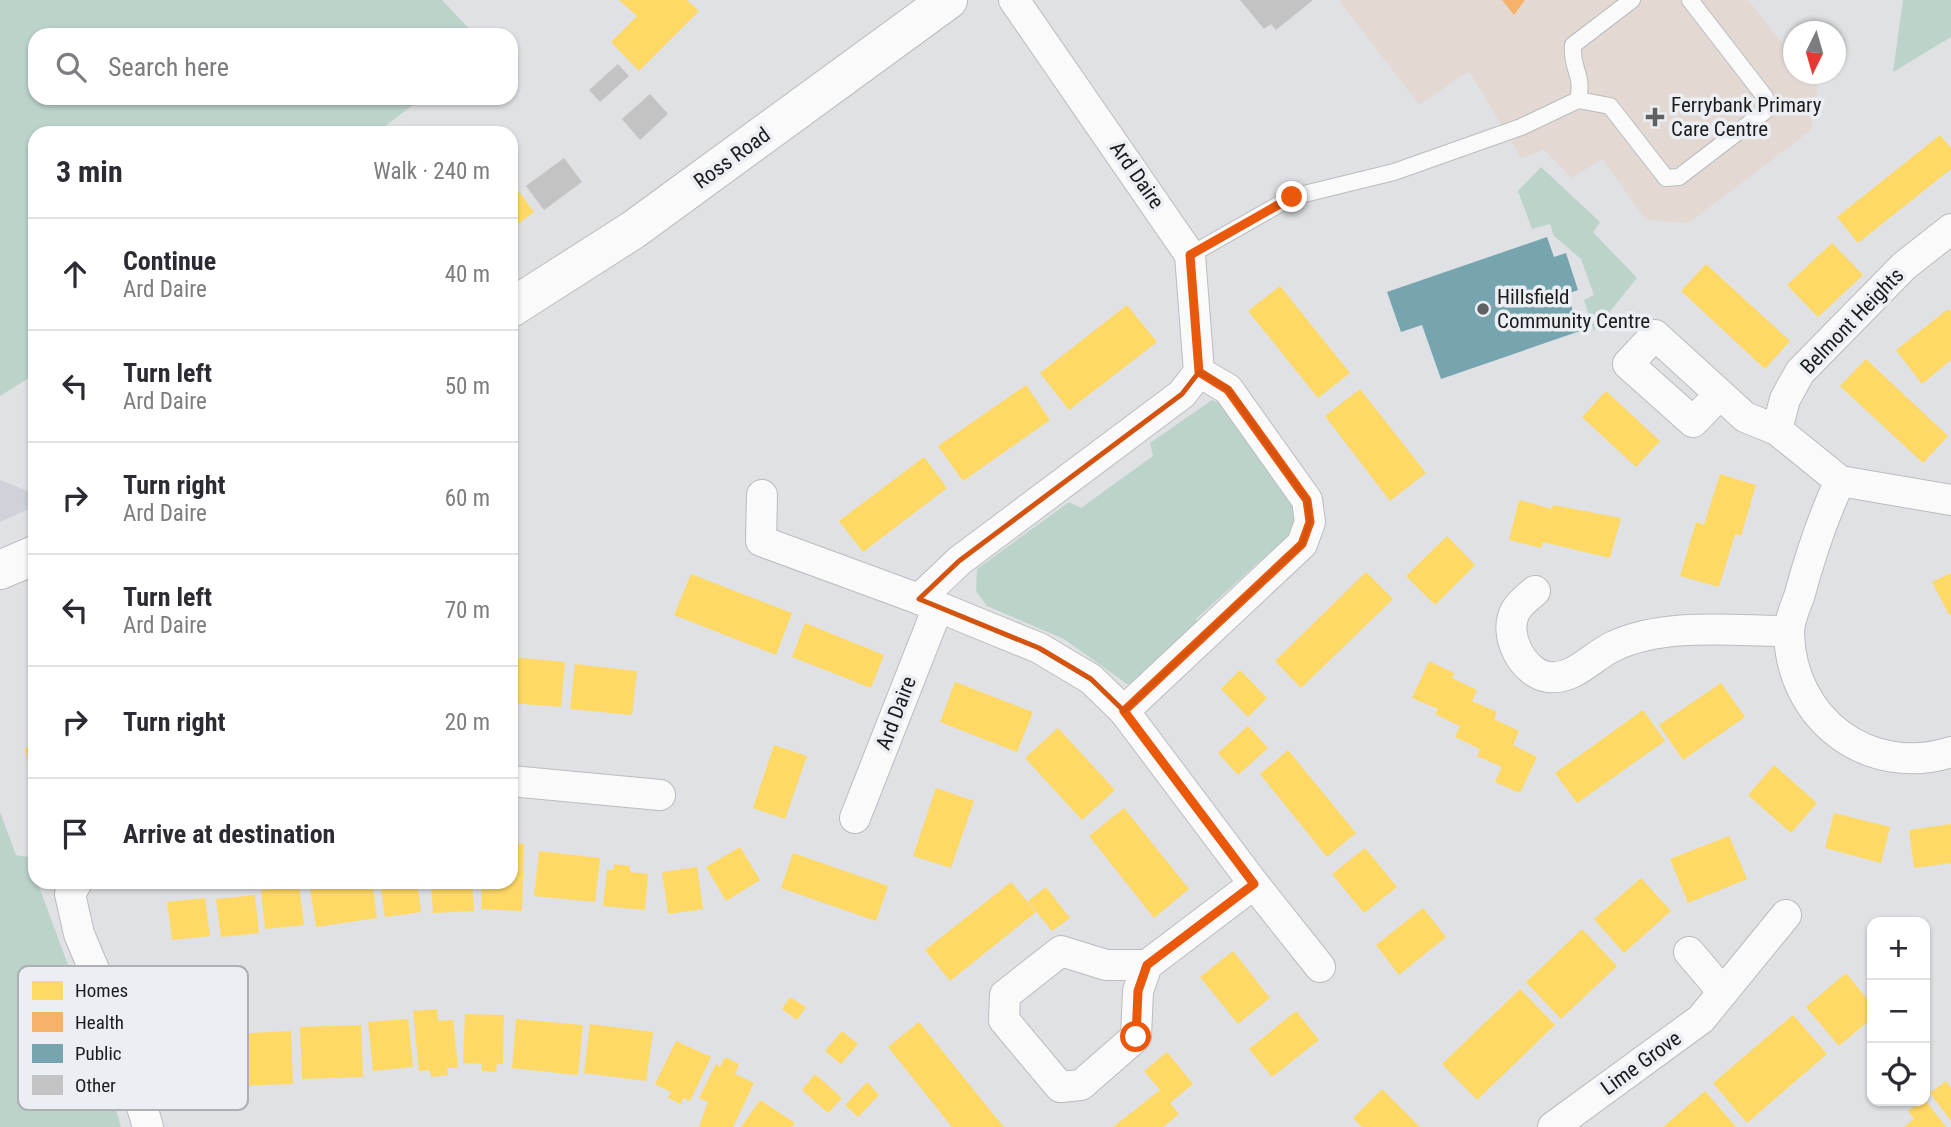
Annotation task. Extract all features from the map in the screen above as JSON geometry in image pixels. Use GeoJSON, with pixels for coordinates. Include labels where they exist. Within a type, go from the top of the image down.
{"type":"FeatureCollection","features":[{"type":"Feature","properties":{"kind":"main road","name":"Ross Road"},"geometry":{"type":"LineString","coordinates":[[518,304],[633,230],[948,0]]}},
{"type":"Feature","properties":{"kind":"main road"},"geometry":{"type":"LineString","coordinates":[[0,570],[28,558]]}},
{"type":"Feature","properties":{"kind":"street","name":"Ard Daire"},"geometry":{"type":"LineString","coordinates":[[1014,0],[1190,255]]}},
{"type":"Feature","properties":{"kind":"street","name":"Belmont Heights"},"geometry":{"type":"LineString","coordinates":[[1777,430],[1785,399],[1800,372],[1904,266],[1951,229]]}},
{"type":"Feature","properties":{"kind":"street"},"geometry":{"type":"LineString","coordinates":[[1124,711],[1302,544],[1310,522],[1307,500],[1228,390],[1199,372],[1190,255]]}},
{"type":"Feature","properties":{"kind":"street","name":"Ard Daire"},"geometry":{"type":"LineString","coordinates":[[855,818],[928,603],[959,561],[1182,394],[1199,372]]}},
{"type":"Feature","properties":{"kind":"street"},"geometry":{"type":"LineString","coordinates":[[1720,394],[1745,417],[1777,430],[1840,481],[1951,500]]}},
{"type":"Feature","properties":{"kind":"street"},"geometry":{"type":"LineString","coordinates":[[1840,481],[1820,523],[1789,631],[1796,676],[1819,719],[1841,737],[1866,750],[1896,758],[1929,759],[1951,752]]}},
{"type":"Feature","properties":{"kind":"street"},"geometry":{"type":"LineString","coordinates":[[762,495],[761,541],[928,603],[1039,648],[1091,679],[1124,711],[1320,967]]}},
{"type":"Feature","properties":{"kind":"street"},"geometry":{"type":"LineString","coordinates":[[1535,591],[1516,610],[1512,632],[1518,654],[1530,670],[1546,677],[1561,677],[1574,672],[1614,646],[1650,634],[1789,631]]}},
{"type":"Feature","properties":{"kind":"street"},"geometry":{"type":"LineString","coordinates":[[518,782],[660,795]]}},
{"type":"Feature","properties":{"kind":"street"},"geometry":{"type":"LineString","coordinates":[[1147,965],[1106,965],[1061,951],[1005,995],[1004,1020],[1060,1087],[1081,1084],[1136,1037],[1138,991],[1147,965],[1254,884]]}},
{"type":"Feature","properties":{"kind":"street"},"geometry":{"type":"LineString","coordinates":[[73,889],[70,894],[79,934],[92,966]]}},
{"type":"Feature","properties":{"kind":"street","name":"Lime Grove"},"geometry":{"type":"LineString","coordinates":[[1553,1127],[1702,1019],[1786,915]]}},
{"type":"Feature","properties":{"kind":"street"},"geometry":{"type":"LineString","coordinates":[[1689,952],[1723,992]]}},
{"type":"Feature","properties":{"kind":"street"},"geometry":{"type":"LineString","coordinates":[[143,1110],[148,1127]]}},
{"type":"Feature","properties":{"kind":"lane"},"geometry":{"type":"LineString","coordinates":[[1578,100],[1582,82],[1572,61],[1573,45],[1632,0]]}},
{"type":"Feature","properties":{"kind":"lane"},"geometry":{"type":"LineString","coordinates":[[1190,255],[1292,197],[1394,172],[1521,127],[1578,100],[1610,106],[1665,178],[1679,177],[1764,112],[1765,97],[1690,0]]}},
{"type":"Feature","properties":{"kind":"highlighted area"},"geometry":{"type":"Polygon","coordinates":[[[1199,372],[1228,389],[1307,500],[1310,522],[1302,544],[1124,711],[1091,679],[1039,648],[919,599],[959,561],[1182,394],[1199,372]]]}},
{"type":"Feature","properties":{"kind":"shaded area","name":"Ferrybank Primary Care Centre"},"geometry":{"type":"Polygon","coordinates":[[[1339,0],[1748,0],[1783,44],[1783,84],[1815,84],[1818,87],[1811,130],[1689,223],[1646,220],[1602,159],[1572,178],[1544,150],[1521,158],[1469,71],[1419,105],[1339,0]]]}},
{"type":"Feature","properties":{"kind":"shaded area"},"geometry":{"type":"Polygon","coordinates":[[[0,480],[28,491],[28,509],[0,522],[0,480]]]}},
{"type":"Feature","properties":{"kind":"green space"},"geometry":{"type":"Polygon","coordinates":[[[0,0],[442,0],[468,28],[28,28],[28,105],[413,105],[385,126],[28,126],[28,378],[0,396],[0,0]]]}},
{"type":"Feature","properties":{"kind":"green space"},"geometry":{"type":"Polygon","coordinates":[[[1903,0],[1951,0],[1951,37],[1893,72],[1903,0]]]}},
{"type":"Feature","properties":{"kind":"green space"},"geometry":{"type":"Polygon","coordinates":[[[1541,167],[1600,222],[1593,232],[1637,278],[1594,331],[1584,300],[1594,295],[1581,259],[1554,236],[1550,224],[1532,229],[1518,191],[1541,167]]]}},
{"type":"Feature","properties":{"kind":"green space"},"geometry":{"type":"Polygon","coordinates":[[[1212,400],[1231,407],[1289,484],[1298,532],[1270,564],[1262,559],[1196,619],[1201,631],[1142,683],[1127,684],[1064,639],[987,606],[976,591],[977,569],[1069,502],[1081,508],[1153,456],[1150,443],[1212,400]]]}},
{"type":"Feature","properties":{"kind":"green space"},"geometry":{"type":"Polygon","coordinates":[[[0,812],[16,855],[28,857],[28,889],[40,889],[68,966],[18,966],[18,1110],[116,1110],[121,1127],[0,1127],[0,812]]]}},
{"type":"Feature","properties":{"kind":"building: Homes"},"geometry":{"type":"Polygon","coordinates":[[[619,0],[687,0],[699,11],[639,71],[611,42],[637,16],[619,0]]]}},
{"type":"Feature","properties":{"kind":"building: Homes"},"geometry":{"type":"Polygon","coordinates":[[[1940,135],[1951,148],[1951,169],[1858,243],[1837,217],[1940,135]]]}},
{"type":"Feature","properties":{"kind":"building: Homes"},"geometry":{"type":"Polygon","coordinates":[[[518,190],[534,212],[518,224],[518,190]]]}},
{"type":"Feature","properties":{"kind":"building: Homes"},"geometry":{"type":"Polygon","coordinates":[[[1832,243],[1863,275],[1818,317],[1787,285],[1832,243]]]}},
{"type":"Feature","properties":{"kind":"building: Homes"},"geometry":{"type":"Polygon","coordinates":[[[1706,264],[1790,341],[1765,369],[1681,291],[1706,264]]]}},
{"type":"Feature","properties":{"kind":"building: Homes"},"geometry":{"type":"Polygon","coordinates":[[[1280,286],[1350,373],[1318,398],[1248,311],[1280,286]]]}},
{"type":"Feature","properties":{"kind":"building: Homes"},"geometry":{"type":"Polygon","coordinates":[[[1127,305],[1157,342],[1069,410],[1040,373],[1127,305]]]}},
{"type":"Feature","properties":{"kind":"building: Homes"},"geometry":{"type":"Polygon","coordinates":[[[1948,309],[1951,312],[1951,360],[1922,384],[1896,350],[1948,309]]]}},
{"type":"Feature","properties":{"kind":"building: Homes"},"geometry":{"type":"Polygon","coordinates":[[[1866,359],[1948,436],[1923,463],[1840,386],[1866,359]]]}},
{"type":"Feature","properties":{"kind":"building: Homes"},"geometry":{"type":"Polygon","coordinates":[[[1026,385],[1050,420],[963,481],[938,446],[1026,385]]]}},
{"type":"Feature","properties":{"kind":"building: Homes"},"geometry":{"type":"Polygon","coordinates":[[[1360,389],[1426,473],[1390,501],[1325,416],[1360,389]]]}},
{"type":"Feature","properties":{"kind":"building: Homes"},"geometry":{"type":"Polygon","coordinates":[[[1606,391],[1660,441],[1636,467],[1582,417],[1606,391]]]}},
{"type":"Feature","properties":{"kind":"building: Homes"},"geometry":{"type":"Polygon","coordinates":[[[924,457],[947,488],[863,552],[839,521],[924,457]]]}},
{"type":"Feature","properties":{"kind":"building: Homes"},"geometry":{"type":"Polygon","coordinates":[[[1720,474],[1756,485],[1741,536],[1735,534],[1719,587],[1680,576],[1696,522],[1704,525],[1720,474]]]}},
{"type":"Feature","properties":{"kind":"building: Homes"},"geometry":{"type":"Polygon","coordinates":[[[1519,500],[1552,509],[1553,505],[1621,518],[1610,558],[1543,542],[1541,548],[1509,540],[1519,500]]]}},
{"type":"Feature","properties":{"kind":"building: Homes"},"geometry":{"type":"Polygon","coordinates":[[[1447,536],[1475,565],[1435,605],[1406,576],[1447,536]]]}},
{"type":"Feature","properties":{"kind":"building: Homes"},"geometry":{"type":"Polygon","coordinates":[[[1366,572],[1393,599],[1301,688],[1275,661],[1366,572]]]}},
{"type":"Feature","properties":{"kind":"building: Homes"},"geometry":{"type":"Polygon","coordinates":[[[1951,573],[1951,614],[1949,615],[1932,582],[1951,573]]]}},
{"type":"Feature","properties":{"kind":"building: Homes"},"geometry":{"type":"Polygon","coordinates":[[[691,574],[792,613],[776,655],[674,615],[691,574]]]}},
{"type":"Feature","properties":{"kind":"building: Homes"},"geometry":{"type":"Polygon","coordinates":[[[805,623],[884,655],[871,688],[792,657],[805,623]]]}},
{"type":"Feature","properties":{"kind":"building: Homes"},"geometry":{"type":"Polygon","coordinates":[[[518,658],[565,662],[561,707],[518,704],[518,658]]]}},
{"type":"Feature","properties":{"kind":"building: Homes"},"geometry":{"type":"Polygon","coordinates":[[[1429,661],[1454,673],[1452,678],[1477,690],[1472,701],[1497,712],[1494,719],[1519,731],[1513,745],[1537,757],[1520,793],[1495,782],[1502,767],[1477,756],[1480,749],[1455,737],[1460,726],[1435,714],[1438,709],[1412,698],[1429,661]]]}},
{"type":"Feature","properties":{"kind":"building: Homes"},"geometry":{"type":"Polygon","coordinates":[[[575,664],[637,671],[632,715],[570,709],[575,664]]]}},
{"type":"Feature","properties":{"kind":"building: Homes"},"geometry":{"type":"Polygon","coordinates":[[[1240,670],[1267,698],[1248,717],[1221,689],[1240,670]]]}},
{"type":"Feature","properties":{"kind":"building: Homes"},"geometry":{"type":"Polygon","coordinates":[[[955,682],[1033,712],[1017,752],[940,722],[955,682]]]}},
{"type":"Feature","properties":{"kind":"building: Homes"},"geometry":{"type":"Polygon","coordinates":[[[1721,683],[1745,717],[1683,760],[1659,725],[1721,683]]]}},
{"type":"Feature","properties":{"kind":"building: Homes"},"geometry":{"type":"Polygon","coordinates":[[[1643,710],[1665,741],[1577,803],[1555,773],[1643,710]]]}},
{"type":"Feature","properties":{"kind":"building: Homes"},"geometry":{"type":"Polygon","coordinates":[[[1248,726],[1268,748],[1238,775],[1218,753],[1248,726]]]}},
{"type":"Feature","properties":{"kind":"building: Homes"},"geometry":{"type":"Polygon","coordinates":[[[1058,728],[1115,790],[1082,820],[1025,758],[1058,728]]]}},
{"type":"Feature","properties":{"kind":"building: Homes"},"geometry":{"type":"Polygon","coordinates":[[[774,745],[807,756],[785,819],[753,808],[774,745]]]}},
{"type":"Feature","properties":{"kind":"building: Homes"},"geometry":{"type":"Polygon","coordinates":[[[1288,750],[1356,833],[1327,857],[1260,774],[1288,750]]]}},
{"type":"Feature","properties":{"kind":"building: Homes"},"geometry":{"type":"Polygon","coordinates":[[[1774,765],[1817,803],[1791,833],[1748,795],[1774,765]]]}},
{"type":"Feature","properties":{"kind":"building: Homes"},"geometry":{"type":"Polygon","coordinates":[[[936,788],[974,801],[951,868],[913,856],[936,788]]]}},
{"type":"Feature","properties":{"kind":"building: Homes"},"geometry":{"type":"Polygon","coordinates":[[[1124,808],[1189,889],[1154,918],[1089,836],[1124,808]]]}},
{"type":"Feature","properties":{"kind":"building: Homes"},"geometry":{"type":"Polygon","coordinates":[[[1834,813],[1890,827],[1881,863],[1825,848],[1834,813]]]}},
{"type":"Feature","properties":{"kind":"building: Homes"},"geometry":{"type":"Polygon","coordinates":[[[1951,824],[1951,863],[1914,868],[1909,830],[1951,824]]]}},
{"type":"Feature","properties":{"kind":"building: Homes"},"geometry":{"type":"Polygon","coordinates":[[[1729,836],[1747,879],[1688,903],[1670,859],[1729,836]]]}},
{"type":"Feature","properties":{"kind":"building: Homes"},"geometry":{"type":"Polygon","coordinates":[[[518,844],[524,844],[522,911],[481,909],[482,889],[518,889],[518,844]]]}},
{"type":"Feature","properties":{"kind":"building: Homes"},"geometry":{"type":"Polygon","coordinates":[[[740,847],[760,880],[726,901],[706,867],[740,847]]]}},
{"type":"Feature","properties":{"kind":"building: Homes"},"geometry":{"type":"Polygon","coordinates":[[[1365,848],[1397,887],[1364,913],[1332,874],[1365,848]]]}},
{"type":"Feature","properties":{"kind":"building: Homes"},"geometry":{"type":"Polygon","coordinates":[[[539,851],[600,858],[595,902],[534,896],[539,851]]]}},
{"type":"Feature","properties":{"kind":"building: Homes"},"geometry":{"type":"Polygon","coordinates":[[[793,853],[888,886],[876,921],[781,888],[793,853]]]}},
{"type":"Feature","properties":{"kind":"building: Homes"},"geometry":{"type":"Polygon","coordinates":[[[614,864],[630,866],[630,872],[648,874],[645,910],[603,906],[607,870],[613,870],[614,864]]]}},
{"type":"Feature","properties":{"kind":"building: Homes"},"geometry":{"type":"Polygon","coordinates":[[[697,867],[703,909],[668,914],[662,872],[697,867]]]}},
{"type":"Feature","properties":{"kind":"building: Homes"},"geometry":{"type":"Polygon","coordinates":[[[1641,878],[1671,911],[1624,953],[1594,919],[1641,878]]]}},
{"type":"Feature","properties":{"kind":"building: Homes"},"geometry":{"type":"Polygon","coordinates":[[[1011,882],[1036,912],[950,981],[925,950],[1011,882]]]}},
{"type":"Feature","properties":{"kind":"building: Homes"},"geometry":{"type":"Polygon","coordinates":[[[1046,887],[1070,918],[1052,931],[1028,901],[1046,887]]]}},
{"type":"Feature","properties":{"kind":"building: Homes"},"geometry":{"type":"Polygon","coordinates":[[[299,889],[304,925],[265,929],[261,890],[299,889]]]}},
{"type":"Feature","properties":{"kind":"building: Homes"},"geometry":{"type":"Polygon","coordinates":[[[310,889],[373,889],[377,918],[316,927],[310,889]]]}},
{"type":"Feature","properties":{"kind":"building: Homes"},"geometry":{"type":"Polygon","coordinates":[[[381,889],[418,889],[421,912],[385,917],[381,889]]]}},
{"type":"Feature","properties":{"kind":"building: Homes"},"geometry":{"type":"Polygon","coordinates":[[[431,889],[472,889],[474,911],[433,913],[431,889]]]}},
{"type":"Feature","properties":{"kind":"building: Homes"},"geometry":{"type":"Polygon","coordinates":[[[255,895],[259,933],[221,937],[216,899],[255,895]]]}},
{"type":"Feature","properties":{"kind":"building: Homes"},"geometry":{"type":"Polygon","coordinates":[[[205,898],[210,936],[172,940],[167,902],[205,898]]]}},
{"type":"Feature","properties":{"kind":"building: Homes"},"geometry":{"type":"Polygon","coordinates":[[[1423,908],[1446,937],[1399,975],[1376,945],[1423,908]]]}},
{"type":"Feature","properties":{"kind":"building: Homes"},"geometry":{"type":"Polygon","coordinates":[[[1582,929],[1617,966],[1561,1019],[1526,982],[1582,929]]]}},
{"type":"Feature","properties":{"kind":"building: Homes"},"geometry":{"type":"Polygon","coordinates":[[[1233,951],[1270,998],[1238,1024],[1200,977],[1233,951]]]}},
{"type":"Feature","properties":{"kind":"building: Homes"},"geometry":{"type":"Polygon","coordinates":[[[1846,973],[1867,999],[1867,1022],[1839,1046],[1806,1007],[1846,973]]]}},
{"type":"Feature","properties":{"kind":"building: Homes"},"geometry":{"type":"Polygon","coordinates":[[[1520,989],[1555,1025],[1477,1100],[1442,1064],[1520,989]]]}},
{"type":"Feature","properties":{"kind":"building: Homes"},"geometry":{"type":"Polygon","coordinates":[[[790,997],[806,1007],[797,1020],[782,1009],[790,997]]]}},
{"type":"Feature","properties":{"kind":"building: Homes"},"geometry":{"type":"Polygon","coordinates":[[[437,1009],[438,1021],[453,1020],[458,1068],[447,1068],[448,1075],[431,1077],[430,1070],[419,1071],[413,1011],[437,1009]]]}},
{"type":"Feature","properties":{"kind":"building: Homes"},"geometry":{"type":"Polygon","coordinates":[[[1296,1011],[1319,1040],[1272,1077],[1249,1049],[1296,1011]]]}},
{"type":"Feature","properties":{"kind":"building: Homes"},"geometry":{"type":"Polygon","coordinates":[[[465,1014],[504,1015],[503,1064],[497,1064],[496,1072],[482,1071],[482,1064],[463,1063],[465,1014]]]}},
{"type":"Feature","properties":{"kind":"building: Homes"},"geometry":{"type":"Polygon","coordinates":[[[1793,1015],[1827,1054],[1747,1123],[1713,1083],[1793,1015]]]}},
{"type":"Feature","properties":{"kind":"building: Homes"},"geometry":{"type":"Polygon","coordinates":[[[408,1019],[413,1067],[373,1071],[368,1022],[408,1019]]]}},
{"type":"Feature","properties":{"kind":"building: Homes"},"geometry":{"type":"Polygon","coordinates":[[[516,1019],[583,1025],[578,1075],[512,1068],[516,1019]]]}},
{"type":"Feature","properties":{"kind":"building: Homes"},"geometry":{"type":"Polygon","coordinates":[[[919,1022],[1004,1127],[952,1127],[888,1047],[919,1022]]]}},
{"type":"Feature","properties":{"kind":"building: Homes"},"geometry":{"type":"Polygon","coordinates":[[[590,1024],[653,1032],[646,1081],[584,1073],[590,1024]]]}},
{"type":"Feature","properties":{"kind":"building: Homes"},"geometry":{"type":"Polygon","coordinates":[[[361,1025],[363,1077],[302,1079],[300,1027],[361,1025]]]}},
{"type":"Feature","properties":{"kind":"building: Homes"},"geometry":{"type":"Polygon","coordinates":[[[291,1031],[293,1084],[248,1086],[248,1033],[291,1031]]]}},
{"type":"Feature","properties":{"kind":"building: Homes"},"geometry":{"type":"Polygon","coordinates":[[[842,1031],[858,1044],[841,1064],[825,1051],[842,1031]]]}},
{"type":"Feature","properties":{"kind":"building: Homes"},"geometry":{"type":"Polygon","coordinates":[[[676,1041],[711,1057],[690,1101],[683,1098],[681,1104],[668,1098],[671,1092],[655,1084],[676,1041]]]}},
{"type":"Feature","properties":{"kind":"building: Homes"},"geometry":{"type":"Polygon","coordinates":[[[1167,1052],[1193,1084],[1170,1103],[1179,1114],[1163,1127],[1113,1127],[1160,1090],[1144,1071],[1167,1052]]]}},
{"type":"Feature","properties":{"kind":"building: Homes"},"geometry":{"type":"Polygon","coordinates":[[[725,1057],[739,1064],[735,1074],[754,1083],[733,1127],[699,1127],[708,1102],[699,1098],[716,1064],[720,1067],[725,1057]]]}},
{"type":"Feature","properties":{"kind":"building: Homes"},"geometry":{"type":"Polygon","coordinates":[[[815,1074],[842,1098],[828,1113],[802,1090],[815,1074]]]}},
{"type":"Feature","properties":{"kind":"building: Homes"},"geometry":{"type":"Polygon","coordinates":[[[1946,1081],[1951,1088],[1951,1121],[1930,1093],[1946,1081]]]}},
{"type":"Feature","properties":{"kind":"building: Homes"},"geometry":{"type":"Polygon","coordinates":[[[867,1082],[879,1095],[858,1117],[845,1105],[867,1082]]]}},
{"type":"Feature","properties":{"kind":"building: Homes"},"geometry":{"type":"Polygon","coordinates":[[[1382,1089],[1420,1127],[1362,1127],[1353,1118],[1382,1089]]]}},
{"type":"Feature","properties":{"kind":"building: Homes"},"geometry":{"type":"Polygon","coordinates":[[[1705,1091],[1736,1127],[1663,1127],[1685,1108],[1705,1091]]]}},
{"type":"Feature","properties":{"kind":"building: Homes"},"geometry":{"type":"Polygon","coordinates":[[[760,1100],[795,1123],[792,1127],[741,1127],[760,1100]]]}},
{"type":"Feature","properties":{"kind":"building: Homes"},"geometry":{"type":"Polygon","coordinates":[[[1915,1106],[1930,1106],[1946,1127],[1904,1127],[1914,1119],[1908,1111],[1915,1106]]]}},
{"type":"Feature","properties":{"kind":"building: Health"},"geometry":{"type":"Polygon","coordinates":[[[1502,0],[1525,0],[1514,15],[1502,0]]]}},
{"type":"Feature","properties":{"kind":"building: Public","name":"Hillsfield Community Centre"},"geometry":{"type":"Polygon","coordinates":[[[1547,237],[1554,257],[1566,253],[1578,290],[1567,294],[1580,331],[1441,379],[1422,325],[1401,332],[1387,292],[1547,237]]]}},
{"type":"Feature","properties":{"kind":"building: Other"},"geometry":{"type":"Polygon","coordinates":[[[1240,0],[1313,0],[1276,30],[1271,24],[1264,29],[1240,0]]]}},
{"type":"Feature","properties":{"kind":"building: Other"},"geometry":{"type":"Polygon","coordinates":[[[618,64],[629,76],[600,102],[589,90],[618,64]]]}},
{"type":"Feature","properties":{"kind":"building: Other"},"geometry":{"type":"Polygon","coordinates":[[[650,94],[668,114],[640,140],[622,119],[650,94]]]}},
{"type":"Feature","properties":{"kind":"building: Other"},"geometry":{"type":"Polygon","coordinates":[[[564,158],[582,182],[544,210],[526,186],[564,158]]]}},
{"type":"Feature","properties":{"kind":"place","name":"Ferrybank Primary Care Centre"},"geometry":{"type":"Point","coordinates":[1655,117]}},
{"type":"Feature","properties":{"kind":"place","name":"Hillsfield Community Centre"},"geometry":{"type":"Point","coordinates":[1483,309]}},
{"type":"Feature","properties":{"kind":"route"},"geometry":{"type":"LineString","coordinates":[[1136,1037],[1138,991],[1147,965],[1254,884],[1124,711],[1302,544],[1310,522],[1307,500],[1228,390],[1199,372],[1190,255],[1292,197]]}}]}
